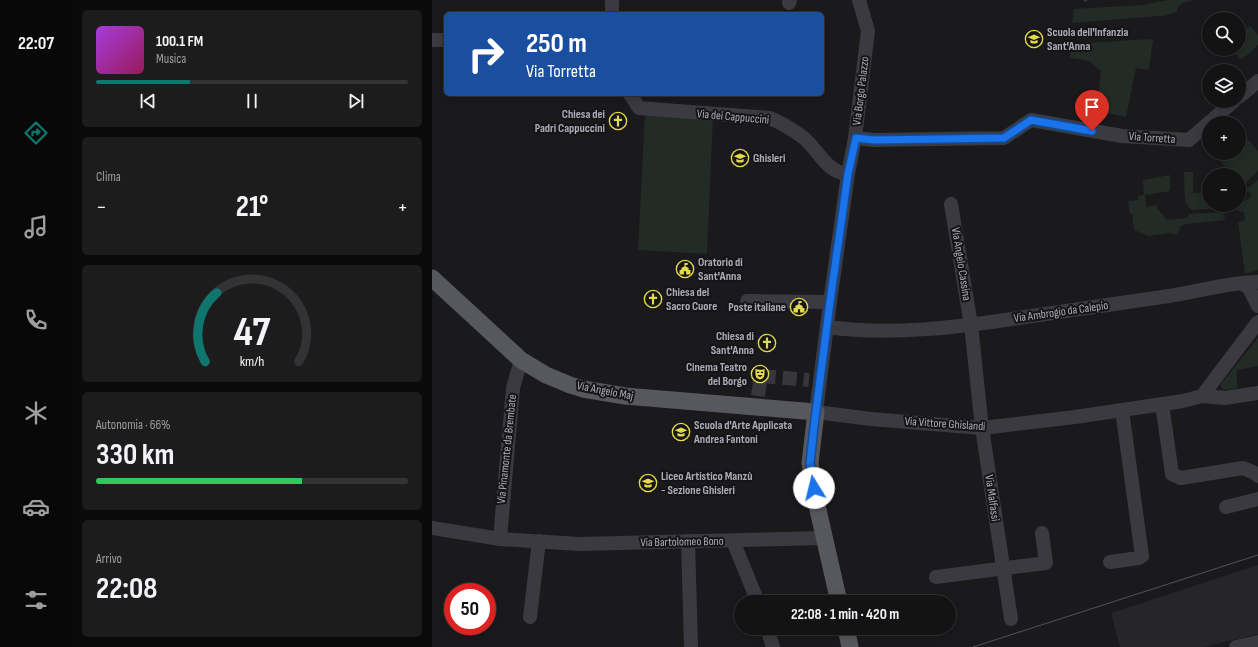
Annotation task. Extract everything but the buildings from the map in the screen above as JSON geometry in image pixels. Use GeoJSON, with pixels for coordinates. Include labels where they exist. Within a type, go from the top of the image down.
{"type":"FeatureCollection","features":[{"type":"Feature","properties":{"kind":"main road","name":"Via Angelo Maj"},"geometry":{"type":"LineString","coordinates":[[432,278],[520,360],[546,375],[570,385],[583,389],[625,396],[816,412]]}},
{"type":"Feature","properties":{"kind":"main road","name":"Via Borgo Palazzo"},"geometry":{"type":"LineString","coordinates":[[816,412],[810,463],[816,501],[837,595]]}},
{"type":"Feature","properties":{"kind":"main road"},"geometry":{"type":"LineString","coordinates":[[847,635],[850,647]]}},
{"type":"Feature","properties":{"kind":"street"},"geometry":{"type":"LineString","coordinates":[[612,0],[612,12]]}},
{"type":"Feature","properties":{"kind":"street","name":"Via Borgo Palazzo"},"geometry":{"type":"LineString","coordinates":[[816,412],[848,174],[856,138],[868,28],[859,0]]}},
{"type":"Feature","properties":{"kind":"street"},"geometry":{"type":"LineString","coordinates":[[432,40],[444,40]]}},
{"type":"Feature","properties":{"kind":"street"},"geometry":{"type":"LineString","coordinates":[[1246,91],[1258,80]]}},
{"type":"Feature","properties":{"kind":"street","name":"Via dei Cappuccini"},"geometry":{"type":"LineString","coordinates":[[631,96],[639,108],[762,118],[777,121],[805,139],[825,162],[838,173],[848,174]]}},
{"type":"Feature","properties":{"kind":"street","name":"Via Torretta"},"geometry":{"type":"LineString","coordinates":[[856,138],[874,140],[1004,138],[1031,120],[1122,136],[1189,140],[1226,108]]}},
{"type":"Feature","properties":{"kind":"street","name":"Via Angelo Cassina"},"geometry":{"type":"LineString","coordinates":[[951,204],[971,325],[982,428]]}},
{"type":"Feature","properties":{"kind":"street","name":"Via Ambrogio da Calepio"},"geometry":{"type":"LineString","coordinates":[[827,327],[880,332],[922,331],[1194,292],[1241,283],[1258,282]]}},
{"type":"Feature","properties":{"kind":"street"},"geometry":{"type":"LineString","coordinates":[[1241,283],[1249,288],[1258,306]]}},
{"type":"Feature","properties":{"kind":"street"},"geometry":{"type":"LineString","coordinates":[[747,301],[830,302]]}},
{"type":"Feature","properties":{"kind":"street"},"geometry":{"type":"LineString","coordinates":[[1202,396],[1258,322]]}},
{"type":"Feature","properties":{"kind":"street","name":"Via Pinamonte da Brembate"},"geometry":{"type":"LineString","coordinates":[[500,539],[513,388],[520,360]]}},
{"type":"Feature","properties":{"kind":"street","name":"Via Vittore Ghislandi"},"geometry":{"type":"LineString","coordinates":[[816,412],[871,419],[982,428],[1122,410],[1202,396],[1225,398],[1258,393]]}},
{"type":"Feature","properties":{"kind":"street"},"geometry":{"type":"LineString","coordinates":[[1162,404],[1172,474],[1175,477],[1181,478],[1243,468],[1255,473],[1258,476]]}},
{"type":"Feature","properties":{"kind":"street"},"geometry":{"type":"LineString","coordinates":[[1110,562],[1140,558],[1142,556],[1122,410]]}},
{"type":"Feature","properties":{"kind":"street","name":"Via Malfassi"},"geometry":{"type":"LineString","coordinates":[[982,428],[1011,619]]}},
{"type":"Feature","properties":{"kind":"street"},"geometry":{"type":"LineString","coordinates":[[1226,507],[1258,499]]}},
{"type":"Feature","properties":{"kind":"street","name":"Via Bartolomeo Bono"},"geometry":{"type":"LineString","coordinates":[[432,528],[500,539],[579,544],[824,538]]}},
{"type":"Feature","properties":{"kind":"street"},"geometry":{"type":"LineString","coordinates":[[936,577],[1002,567],[1016,568],[1046,563],[1042,533]]}},
{"type":"Feature","properties":{"kind":"street"},"geometry":{"type":"LineString","coordinates":[[530,617],[539,541]]}},
{"type":"Feature","properties":{"kind":"street"},"geometry":{"type":"LineString","coordinates":[[688,541],[691,647]]}},
{"type":"Feature","properties":{"kind":"street"},"geometry":{"type":"LineString","coordinates":[[733,541],[755,595]]}},
{"type":"Feature","properties":{"kind":"street"},"geometry":{"type":"LineString","coordinates":[[769,635],[773,647]]}},
{"type":"Feature","properties":{"kind":"street"},"geometry":{"type":"LineString","coordinates":[[1236,647],[1258,642]]}},
{"type":"Feature","properties":{"kind":"shaded area"},"geometry":{"type":"Polygon","coordinates":[[[1168,0],[1194,0],[1180,5],[1177,12],[1160,17],[1072,23],[1074,9],[1142,5],[1168,0]]]}},
{"type":"Feature","properties":{"kind":"shaded area"},"geometry":{"type":"Polygon","coordinates":[[[1250,26],[1258,35],[1258,45],[1246,56],[1246,27],[1247,28],[1250,26]]]}},
{"type":"Feature","properties":{"kind":"shaded area"},"geometry":{"type":"Polygon","coordinates":[[[1153,40],[1149,70],[1136,68],[1126,117],[1096,111],[1101,71],[1089,61],[1070,58],[1072,44],[1153,40]]]}},
{"type":"Feature","properties":{"kind":"shaded area"},"geometry":{"type":"Polygon","coordinates":[[[1237,56],[1246,56],[1241,60],[1237,56]]]}},
{"type":"Feature","properties":{"kind":"shaded area"},"geometry":{"type":"Polygon","coordinates":[[[645,115],[713,118],[707,254],[638,250],[645,115]]]}},
{"type":"Feature","properties":{"kind":"shaded area"},"geometry":{"type":"Polygon","coordinates":[[[1246,137],[1258,151],[1258,171],[1246,182],[1246,168],[1226,168],[1220,160],[1246,160],[1246,137]]]}},
{"type":"Feature","properties":{"kind":"shaded area"},"geometry":{"type":"Polygon","coordinates":[[[1184,172],[1193,172],[1193,193],[1202,192],[1202,209],[1192,210],[1187,203],[1184,172]]]}},
{"type":"Feature","properties":{"kind":"shaded area"},"geometry":{"type":"Polygon","coordinates":[[[1170,175],[1170,191],[1145,195],[1146,207],[1158,205],[1157,208],[1167,220],[1187,218],[1189,214],[1224,212],[1225,220],[1187,224],[1181,226],[1177,235],[1170,233],[1148,236],[1134,230],[1132,214],[1130,214],[1128,201],[1138,200],[1138,196],[1144,195],[1143,180],[1170,175]]]}},
{"type":"Feature","properties":{"kind":"shaded area"},"geometry":{"type":"Polygon","coordinates":[[[1258,180],[1258,270],[1245,274],[1238,222],[1245,220],[1244,212],[1246,212],[1246,200],[1252,196],[1246,189],[1258,180]]]}},
{"type":"Feature","properties":{"kind":"shaded area"},"geometry":{"type":"Polygon","coordinates":[[[1258,338],[1258,366],[1237,370],[1237,388],[1223,390],[1220,385],[1258,338]]]}},
{"type":"Feature","properties":{"kind":"shaded area"},"geometry":{"type":"Polygon","coordinates":[[[1258,565],[1258,634],[1204,647],[1120,647],[1111,613],[1258,565]]]}},
{"type":"Feature","properties":{"kind":"tunnel"},"geometry":{"type":"LineString","coordinates":[[758,396],[761,376],[809,380]]}},
{"type":"Feature","properties":{"kind":"tram line"},"geometry":{"type":"LineString","coordinates":[[973,647],[1258,555]]}},
{"type":"Feature","properties":{"kind":"place","name":"Scuola dell'Infanzia Sant'Anna"},"geometry":{"type":"Point","coordinates":[1034,39]}},
{"type":"Feature","properties":{"kind":"place","name":"Chiesa dei Padri Cappuccini"},"geometry":{"type":"Point","coordinates":[618,121]}},
{"type":"Feature","properties":{"kind":"place","name":"Ghisleri"},"geometry":{"type":"Point","coordinates":[740,158]}},
{"type":"Feature","properties":{"kind":"place","name":"Oratorio di Sant'Anna"},"geometry":{"type":"Point","coordinates":[685,269]}},
{"type":"Feature","properties":{"kind":"place","name":"Chiesa del Sacro Cuore"},"geometry":{"type":"Point","coordinates":[653,299]}},
{"type":"Feature","properties":{"kind":"place","name":"Poste italiane"},"geometry":{"type":"Point","coordinates":[799,307]}},
{"type":"Feature","properties":{"kind":"place","name":"Chiesa di Sant'Anna"},"geometry":{"type":"Point","coordinates":[767,343]}},
{"type":"Feature","properties":{"kind":"place","name":"Cinema Teatro del Borgo"},"geometry":{"type":"Point","coordinates":[760,374]}},
{"type":"Feature","properties":{"kind":"place","name":"Scuola d'Arte Applicata Andrea Fantoni"},"geometry":{"type":"Point","coordinates":[681,432]}},
{"type":"Feature","properties":{"kind":"place","name":"Liceo Artistico Manzù - Sezione Ghisleri"},"geometry":{"type":"Point","coordinates":[648,483]}},
{"type":"Feature","properties":{"kind":"route"},"geometry":{"type":"LineString","coordinates":[[814,488],[810,463],[814,427],[848,174],[856,138],[874,140],[1004,138],[1031,120],[1092,131]]}}]}
